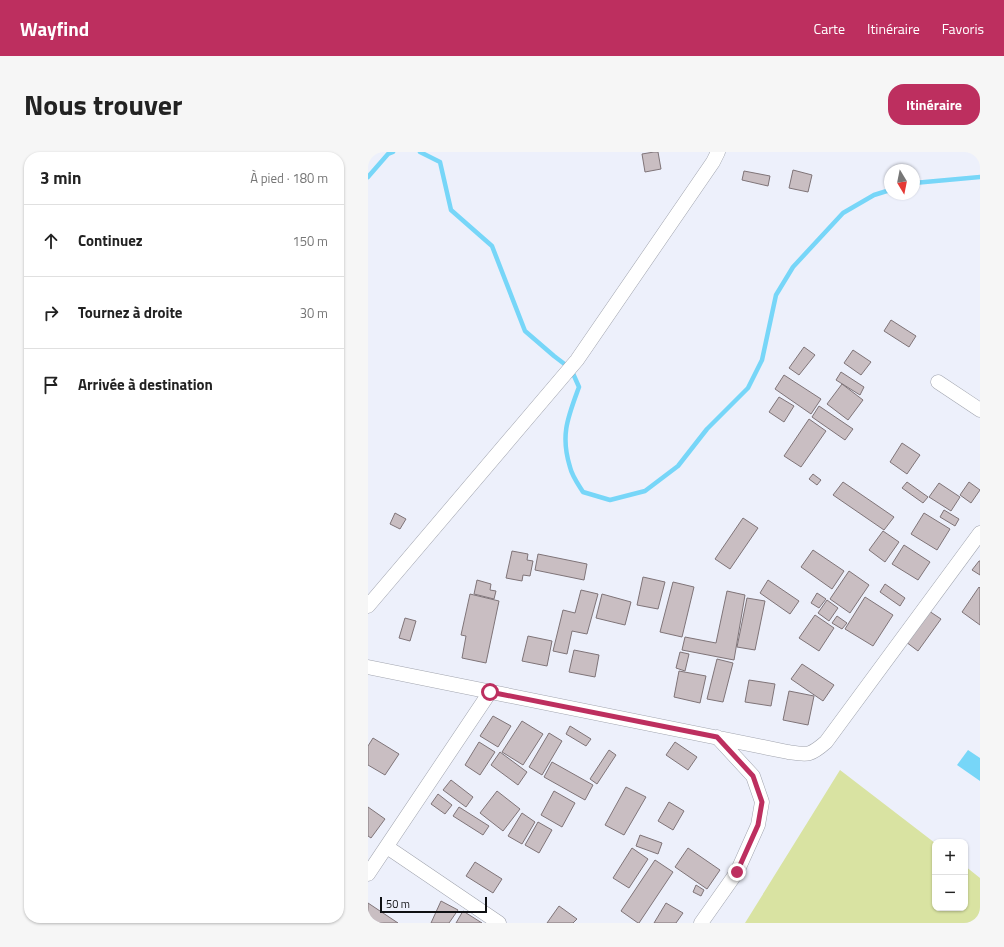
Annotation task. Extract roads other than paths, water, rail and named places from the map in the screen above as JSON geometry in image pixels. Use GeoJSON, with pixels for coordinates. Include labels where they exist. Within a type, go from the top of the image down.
{"type":"FeatureCollection","features":[{"type":"Feature","properties":{"kind":"street"},"geometry":{"type":"LineString","coordinates":[[368,606],[577,360],[709,168],[718,152]]}},
{"type":"Feature","properties":{"kind":"street"},"geometry":{"type":"LineString","coordinates":[[938,382],[980,410]]}},
{"type":"Feature","properties":{"kind":"street"},"geometry":{"type":"LineString","coordinates":[[368,667],[788,752],[804,754],[814,752],[826,742],[980,533]]}},
{"type":"Feature","properties":{"kind":"street"},"geometry":{"type":"LineString","coordinates":[[368,874],[490,692]]}},
{"type":"Feature","properties":{"kind":"street"},"geometry":{"type":"LineString","coordinates":[[701,923],[737,872],[758,825],[762,802],[753,776],[717,737]]}},
{"type":"Feature","properties":{"kind":"street"},"geometry":{"type":"LineString","coordinates":[[387,847],[498,923]]}},
{"type":"Feature","properties":{"kind":"water"},"geometry":{"type":"Polygon","coordinates":[[[968,750],[980,758],[980,781],[957,765],[968,750]]]}},
{"type":"Feature","properties":{"kind":"waterway"},"geometry":{"type":"LineString","coordinates":[[368,177],[388,154],[393,152]]}},
{"type":"Feature","properties":{"kind":"waterway"},"geometry":{"type":"LineString","coordinates":[[420,152],[440,162],[451,210],[492,246],[525,331],[571,369],[579,387],[569,417],[566,436],[567,456],[571,470],[575,480],[583,492],[610,500],[645,491],[678,466],[707,429],[748,388],[762,360],[776,295],[793,267],[843,213],[874,195],[884,192]]}},
{"type":"Feature","properties":{"kind":"waterway"},"geometry":{"type":"LineString","coordinates":[[920,182],[980,177]]}}]}
